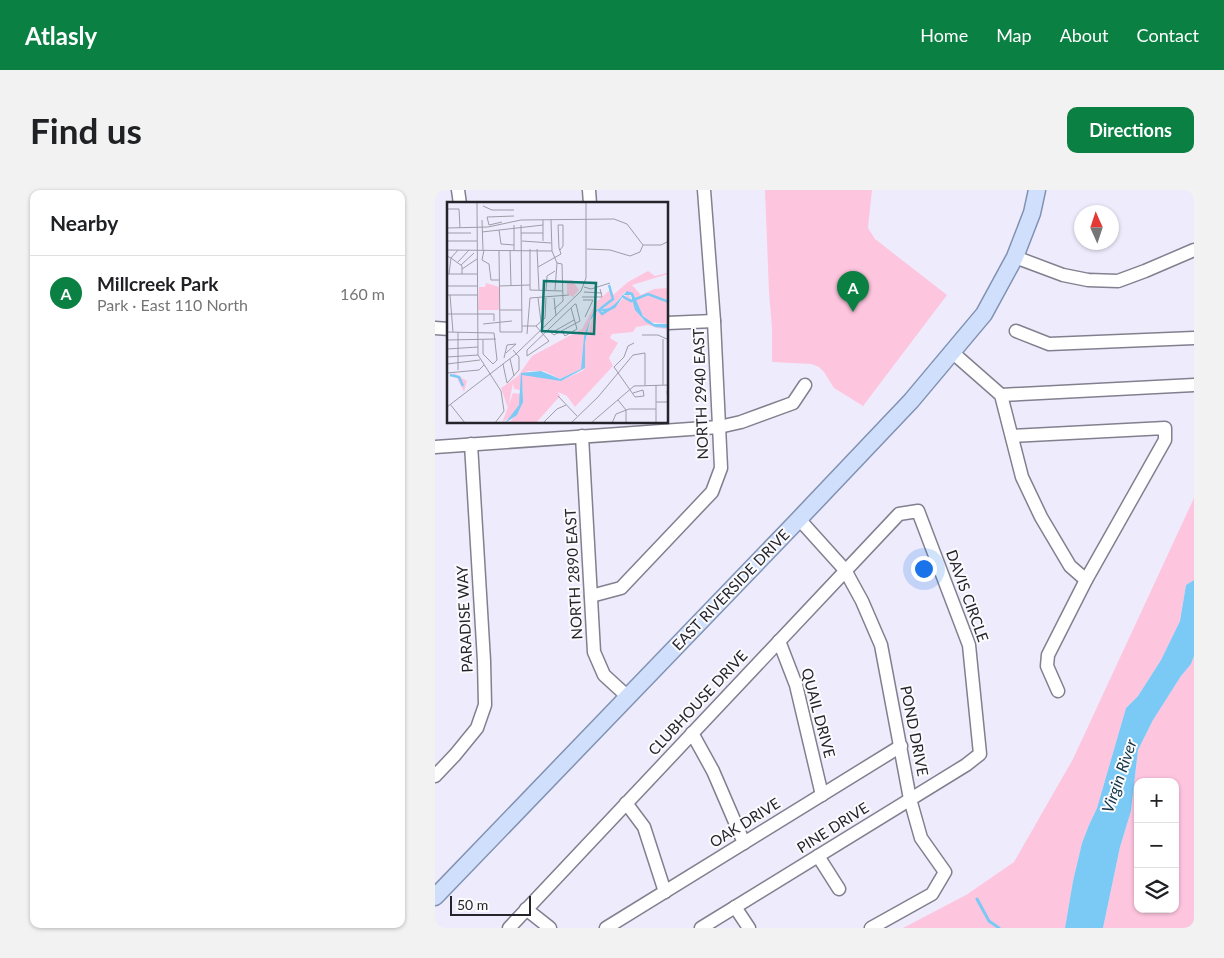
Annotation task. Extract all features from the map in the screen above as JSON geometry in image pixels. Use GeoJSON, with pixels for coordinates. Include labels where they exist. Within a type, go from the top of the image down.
{"type":"FeatureCollection","features":[{"type":"Feature","properties":{"kind":"main road","name":"EAST RIVERSIDE DRIVE"},"geometry":{"type":"LineString","coordinates":[[435,897],[911,401],[984,314],[1012,263],[1033,213],[1037,190]]}},
{"type":"Feature","properties":{"kind":"street","name":"NORTH 2940 EAST"},"geometry":{"type":"LineString","coordinates":[[591,596],[621,588],[713,492],[721,468],[714,320],[704,190]]}},
{"type":"Feature","properties":{"kind":"street"},"geometry":{"type":"LineString","coordinates":[[1012,263],[1088,280],[1117,280],[1145,271],[1194,250]]}},
{"type":"Feature","properties":{"kind":"street"},"geometry":{"type":"LineString","coordinates":[[669,323],[714,320]]}},
{"type":"Feature","properties":{"kind":"street"},"geometry":{"type":"LineString","coordinates":[[1016,331],[1049,344],[1194,338]]}},
{"type":"Feature","properties":{"kind":"street"},"geometry":{"type":"LineString","coordinates":[[952,352],[1001,395],[1022,477],[1041,517],[1070,566],[1086,580]]}},
{"type":"Feature","properties":{"kind":"street"},"geometry":{"type":"LineString","coordinates":[[435,447],[719,427],[741,422],[793,403],[805,385]]}},
{"type":"Feature","properties":{"kind":"street"},"geometry":{"type":"LineString","coordinates":[[1001,395],[1194,385]]}},
{"type":"Feature","properties":{"kind":"street"},"geometry":{"type":"LineString","coordinates":[[1013,436],[1165,428],[1165,440],[1086,580],[1047,654],[1047,666],[1058,691]]}},
{"type":"Feature","properties":{"kind":"street","name":"NORTH 2890 EAST"},"geometry":{"type":"LineString","coordinates":[[582,436],[594,652],[604,675],[628,697]]}},
{"type":"Feature","properties":{"kind":"street","name":"PARADISE WAY"},"geometry":{"type":"LineString","coordinates":[[435,776],[477,728],[485,705],[471,444]]}},
{"type":"Feature","properties":{"kind":"street","name":"CLUBHOUSE DRIVE"},"geometry":{"type":"LineString","coordinates":[[509,928],[899,514],[918,511]]}},
{"type":"Feature","properties":{"kind":"street","name":"DAVIS CIRCLE"},"geometry":{"type":"LineString","coordinates":[[918,511],[969,645],[980,754]]}},
{"type":"Feature","properties":{"kind":"street","name":"POND DRIVE"},"geometry":{"type":"LineString","coordinates":[[799,519],[845,570],[862,601],[881,645],[910,799],[921,838],[945,872],[932,894],[871,928]]}},
{"type":"Feature","properties":{"kind":"street","name":"QUAIL DRIVE"},"geometry":{"type":"LineString","coordinates":[[779,641],[796,685],[822,795]]}},
{"type":"Feature","properties":{"kind":"street"},"geometry":{"type":"LineString","coordinates":[[692,733],[713,771],[743,843]]}},
{"type":"Feature","properties":{"kind":"street","name":"OAK DRIVE"},"geometry":{"type":"LineString","coordinates":[[607,928],[901,746]]}},
{"type":"Feature","properties":{"kind":"street","name":"PINE DRIVE"},"geometry":{"type":"LineString","coordinates":[[701,928],[966,766],[980,754]]}},
{"type":"Feature","properties":{"kind":"street"},"geometry":{"type":"LineString","coordinates":[[627,803],[644,827],[665,892]]}},
{"type":"Feature","properties":{"kind":"street"},"geometry":{"type":"LineString","coordinates":[[818,856],[839,889]]}},
{"type":"Feature","properties":{"kind":"street"},"geometry":{"type":"LineString","coordinates":[[735,907],[749,928]]}},
{"type":"Feature","properties":{"kind":"street"},"geometry":{"type":"LineString","coordinates":[[526,910],[550,928]]}},
{"type":"Feature","properties":{"kind":"shaded area"},"geometry":{"type":"Polygon","coordinates":[[[765,190],[872,190],[868,228],[875,239],[947,295],[863,406],[834,388],[819,367],[811,364],[772,362],[765,190]]]}},
{"type":"Feature","properties":{"kind":"shaded area"},"geometry":{"type":"Polygon","coordinates":[[[1194,498],[1194,580],[1186,585],[1180,621],[1161,660],[1138,696],[1126,708],[1097,808],[1082,843],[1065,928],[903,928],[966,895],[1014,862],[1073,759],[1194,498]]]}},
{"type":"Feature","properties":{"kind":"shaded area"},"geometry":{"type":"Polygon","coordinates":[[[1194,656],[1194,928],[1103,928],[1120,847],[1131,811],[1134,785],[1134,913],[1179,913],[1179,778],[1135,778],[1138,750],[1153,720],[1181,676],[1191,664],[1194,656]]]}},
{"type":"Feature","properties":{"kind":"water","name":"Virgin River"},"geometry":{"type":"Polygon","coordinates":[[[1194,580],[1194,656],[1191,664],[1181,676],[1153,720],[1138,750],[1131,811],[1120,847],[1103,928],[1065,928],[1082,843],[1097,808],[1126,708],[1138,696],[1161,660],[1180,621],[1186,585],[1194,580]]]}},
{"type":"Feature","properties":{"kind":"waterway"},"geometry":{"type":"LineString","coordinates":[[977,899],[989,921],[999,928]]}},
{"type":"Feature","properties":{"kind":"place","name":"Millcreek Park"},"geometry":{"type":"Point","coordinates":[853,312]}}]}
